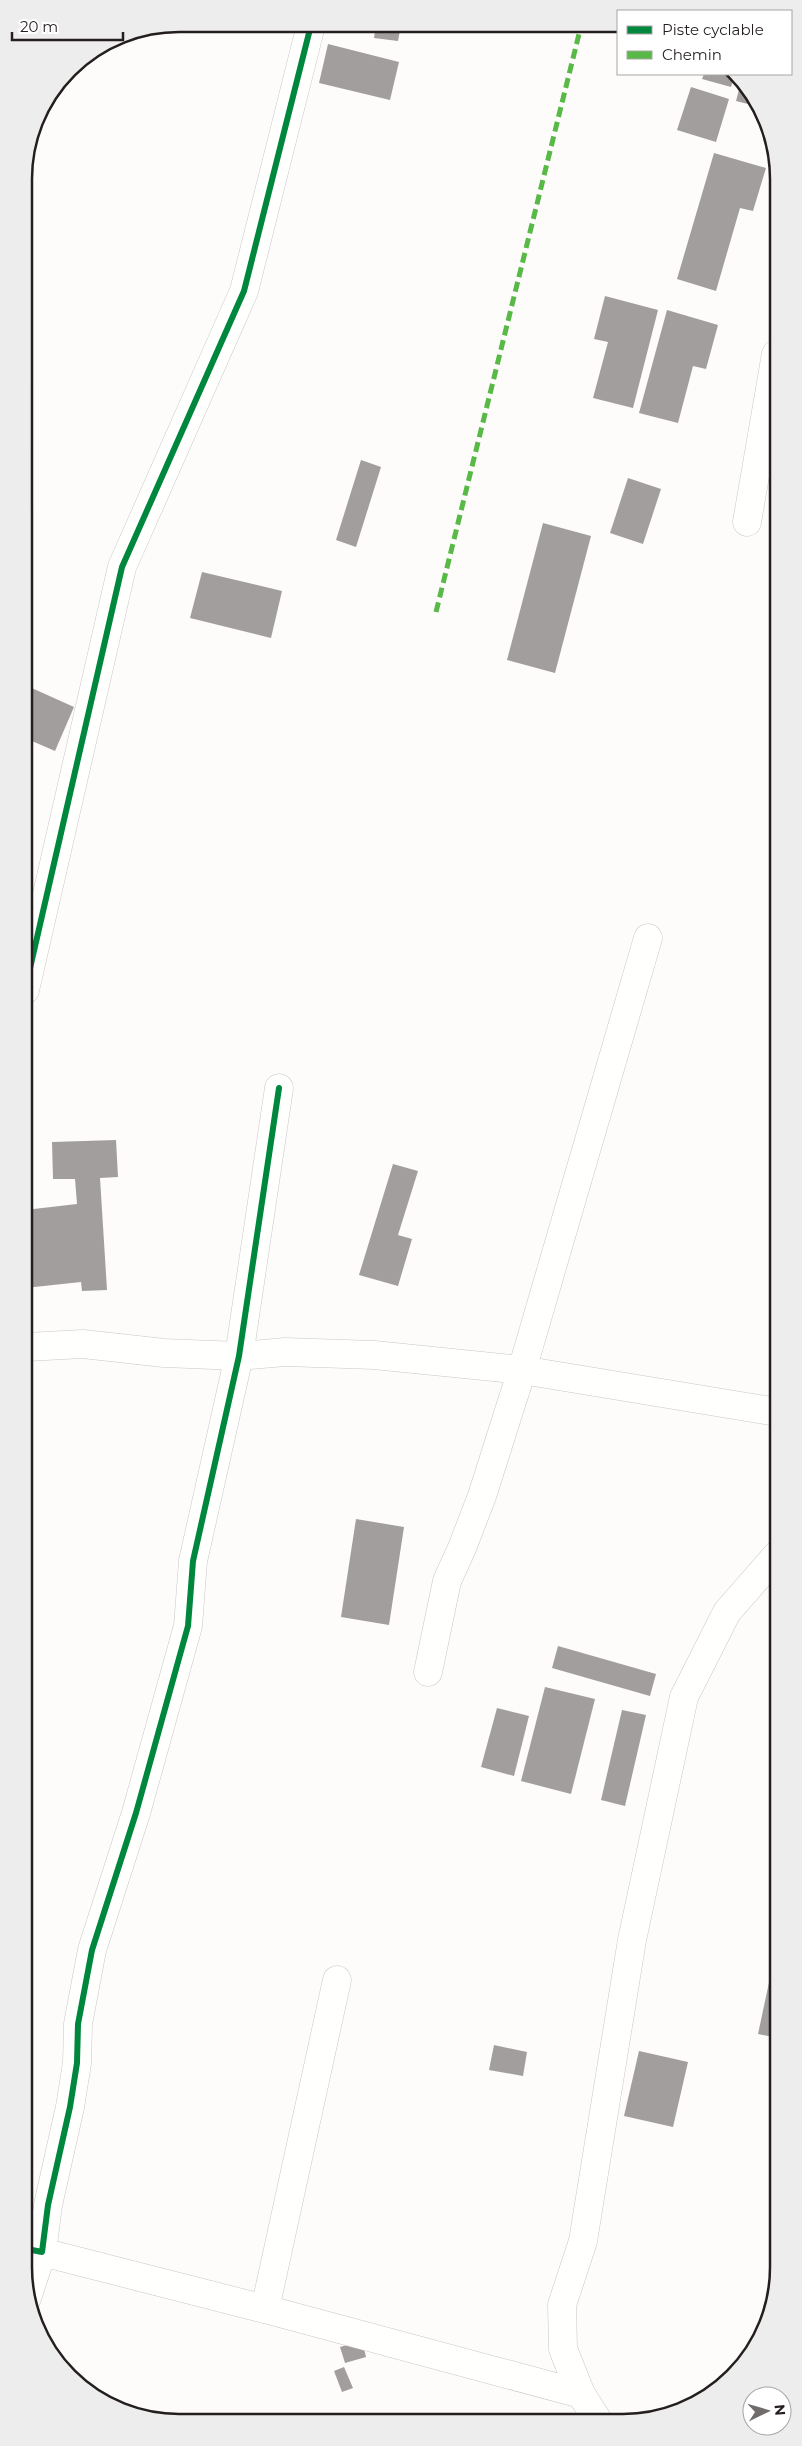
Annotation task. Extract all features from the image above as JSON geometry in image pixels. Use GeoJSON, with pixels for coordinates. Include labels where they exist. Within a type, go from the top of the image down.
{"type":"FeatureCollection","features":[{"type":"Feature","properties":{"kind":"street"},"geometry":{"type":"LineString","coordinates":[[33,957],[122,567],[244,291],[309,32]]}},
{"type":"Feature","properties":{"kind":"street"},"geometry":{"type":"LineString","coordinates":[[747,522],[770,389]]}},
{"type":"Feature","properties":{"kind":"street"},"geometry":{"type":"LineString","coordinates":[[428,1672],[446,1581],[462,1548],[482,1496],[522,1370],[648,938]]}},
{"type":"Feature","properties":{"kind":"street"},"geometry":{"type":"LineString","coordinates":[[32,2264],[34,2250],[48,2205],[70,2107],[77,2063],[78,2024],[92,1950],[136,1813],[186,1635],[193,1561],[240,1356],[279,1088]]}},
{"type":"Feature","properties":{"kind":"street"},"geometry":{"type":"LineString","coordinates":[[32,1347],[83,1344],[164,1353],[240,1356],[285,1352],[374,1355],[522,1370],[769,1411]]}},
{"type":"Feature","properties":{"kind":"street"},"geometry":{"type":"LineString","coordinates":[[594,2414],[581,2394],[563,2349],[562,2304],[583,2241],[632,1940],[684,1697],[727,1612],[769,1564]]}},
{"type":"Feature","properties":{"kind":"street"},"geometry":{"type":"LineString","coordinates":[[266,2309],[337,1980]]}},
{"type":"Feature","properties":{"kind":"street"},"geometry":{"type":"LineString","coordinates":[[34,2250],[266,2309],[581,2394]]}},
{"type":"Feature","properties":{"kind":"building"},"geometry":{"type":"Polygon","coordinates":[[[375,32],[400,32],[398,41],[374,38],[375,32]]]}},
{"type":"Feature","properties":{"kind":"building"},"geometry":{"type":"Polygon","coordinates":[[[328,44],[399,62],[390,100],[319,83],[328,44]]]}},
{"type":"Feature","properties":{"kind":"building"},"geometry":{"type":"Polygon","coordinates":[[[704,75],[725,75],[732,82],[731,87],[702,79],[704,75]]]}},
{"type":"Feature","properties":{"kind":"building"},"geometry":{"type":"Polygon","coordinates":[[[691,87],[729,99],[716,142],[677,130],[691,87]]]}},
{"type":"Feature","properties":{"kind":"building"},"geometry":{"type":"Polygon","coordinates":[[[739,90],[748,104],[736,101],[739,90]]]}},
{"type":"Feature","properties":{"kind":"building"},"geometry":{"type":"Polygon","coordinates":[[[714,153],[766,168],[753,211],[740,208],[716,291],[677,279],[714,153]]]}},
{"type":"Feature","properties":{"kind":"building"},"geometry":{"type":"Polygon","coordinates":[[[605,296],[658,310],[633,408],[593,398],[608,342],[594,339],[605,296]]]}},
{"type":"Feature","properties":{"kind":"building"},"geometry":{"type":"Polygon","coordinates":[[[667,310],[718,325],[706,369],[693,366],[678,423],[639,413],[667,310]]]}},
{"type":"Feature","properties":{"kind":"building"},"geometry":{"type":"Polygon","coordinates":[[[361,460],[381,467],[356,547],[336,540],[361,460]]]}},
{"type":"Feature","properties":{"kind":"building"},"geometry":{"type":"Polygon","coordinates":[[[628,478],[661,489],[643,544],[610,533],[628,478]]]}},
{"type":"Feature","properties":{"kind":"building"},"geometry":{"type":"Polygon","coordinates":[[[543,523],[591,536],[555,673],[507,660],[543,523]]]}},
{"type":"Feature","properties":{"kind":"building"},"geometry":{"type":"Polygon","coordinates":[[[202,572],[282,591],[271,638],[190,618],[202,572]]]}},
{"type":"Feature","properties":{"kind":"building"},"geometry":{"type":"Polygon","coordinates":[[[33,688],[74,707],[55,751],[33,741],[33,688]]]}},
{"type":"Feature","properties":{"kind":"building"},"geometry":{"type":"Polygon","coordinates":[[[116,1140],[118,1177],[100,1178],[107,1290],[82,1291],[81,1282],[32,1287],[33,1209],[77,1204],[75,1179],[53,1179],[52,1142],[116,1140]]]}},
{"type":"Feature","properties":{"kind":"building"},"geometry":{"type":"Polygon","coordinates":[[[393,1164],[418,1171],[398,1235],[412,1239],[398,1286],[359,1275],[393,1164]]]}},
{"type":"Feature","properties":{"kind":"building"},"geometry":{"type":"Polygon","coordinates":[[[356,1519],[404,1527],[389,1625],[341,1617],[356,1519]]]}},
{"type":"Feature","properties":{"kind":"building"},"geometry":{"type":"Polygon","coordinates":[[[558,1646],[656,1674],[650,1696],[552,1668],[558,1646]]]}},
{"type":"Feature","properties":{"kind":"building"},"geometry":{"type":"Polygon","coordinates":[[[545,1687],[595,1699],[571,1794],[521,1781],[545,1687]]]}},
{"type":"Feature","properties":{"kind":"building"},"geometry":{"type":"Polygon","coordinates":[[[497,1708],[529,1716],[514,1776],[481,1767],[497,1708]]]}},
{"type":"Feature","properties":{"kind":"building"},"geometry":{"type":"Polygon","coordinates":[[[622,1710],[646,1715],[625,1806],[601,1800],[622,1710]]]}},
{"type":"Feature","properties":{"kind":"building"},"geometry":{"type":"Polygon","coordinates":[[[769,1982],[769,2036],[758,2034],[769,1982]]]}},
{"type":"Feature","properties":{"kind":"building"},"geometry":{"type":"Polygon","coordinates":[[[494,2045],[527,2052],[523,2076],[489,2070],[494,2045]]]}},
{"type":"Feature","properties":{"kind":"building"},"geometry":{"type":"Polygon","coordinates":[[[639,2051],[688,2062],[673,2127],[624,2116],[639,2051]]]}},
{"type":"Feature","properties":{"kind":"building"},"geometry":{"type":"Polygon","coordinates":[[[362,2341],[366,2357],[345,2363],[340,2347],[362,2341]]]}},
{"type":"Feature","properties":{"kind":"building"},"geometry":{"type":"Polygon","coordinates":[[[344,2367],[353,2388],[342,2392],[334,2371],[344,2367]]]}},
{"type":"Feature","properties":{"kind":"marked path"},"geometry":{"type":"LineString","coordinates":[[436,612],[580,32]]}},
{"type":"Feature","properties":{"kind":"cycle path"},"geometry":{"type":"LineString","coordinates":[[33,957],[122,567],[244,291],[309,32]]}},
{"type":"Feature","properties":{"kind":"cycle path"},"geometry":{"type":"LineString","coordinates":[[32,2250],[42,2252],[48,2205],[70,2107],[77,2063],[78,2024],[92,1950],[136,1813],[188,1626],[193,1561],[239,1356],[279,1088]]}}]}
